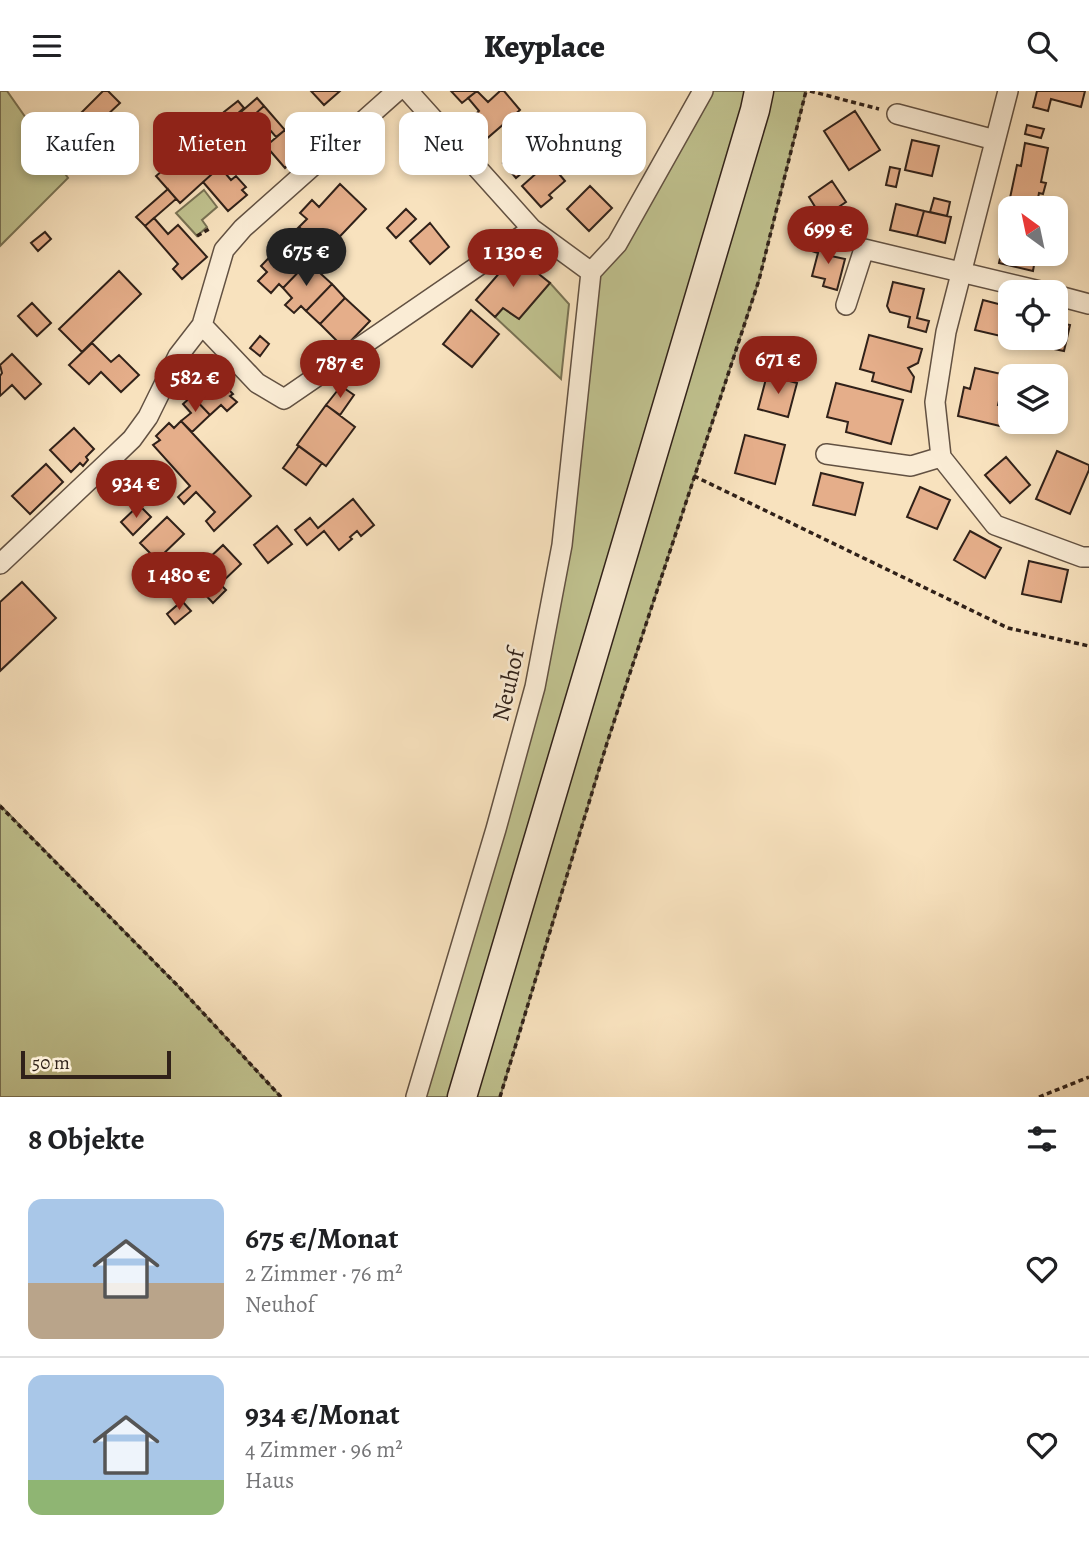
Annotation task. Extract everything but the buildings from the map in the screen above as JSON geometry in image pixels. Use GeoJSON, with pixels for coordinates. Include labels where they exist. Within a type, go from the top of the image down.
{"type":"FeatureCollection","features":[{"type":"Feature","properties":{"kind":"main road"},"geometry":{"type":"LineString","coordinates":[[462,1097],[757,100]]}},
{"type":"Feature","properties":{"kind":"street"},"geometry":{"type":"LineString","coordinates":[[0,564],[132,439],[148,417],[178,356],[202,325],[224,250],[243,227],[397,91]]}},
{"type":"Feature","properties":{"kind":"street"},"geometry":{"type":"LineString","coordinates":[[408,91],[531,229],[591,272],[617,244],[702,91]]}},
{"type":"Feature","properties":{"kind":"street"},"geometry":{"type":"LineString","coordinates":[[1008,91],[946,332],[935,402],[941,457],[995,525],[1082,557],[1089,557]]}},
{"type":"Feature","properties":{"kind":"street"},"geometry":{"type":"LineString","coordinates":[[897,114],[995,139]]}},
{"type":"Feature","properties":{"kind":"street"},"geometry":{"type":"LineString","coordinates":[[202,325],[257,383],[284,399],[531,229]]}},
{"type":"Feature","properties":{"kind":"street"},"geometry":{"type":"LineString","coordinates":[[846,305],[864,249],[998,280]]}},
{"type":"Feature","properties":{"kind":"street","name":"Neuhof"},"geometry":{"type":"LineString","coordinates":[[416,1097],[496,829],[535,687],[562,545],[591,272]]}},
{"type":"Feature","properties":{"kind":"street"},"geometry":{"type":"LineString","coordinates":[[1068,298],[1089,304]]}},
{"type":"Feature","properties":{"kind":"street"},"geometry":{"type":"LineString","coordinates":[[826,454],[911,466],[941,457]]}},
{"type":"Feature","properties":{"kind":"path"},"geometry":{"type":"LineString","coordinates":[[500,1097],[607,743],[759,280],[808,91],[897,114]]}},
{"type":"Feature","properties":{"kind":"path"},"geometry":{"type":"LineString","coordinates":[[197,236],[209,229]]}},
{"type":"Feature","properties":{"kind":"path"},"geometry":{"type":"LineString","coordinates":[[694,476],[1008,628],[1089,646]]}},
{"type":"Feature","properties":{"kind":"path"},"geometry":{"type":"LineString","coordinates":[[0,806],[180,988],[281,1097]]}},
{"type":"Feature","properties":{"kind":"path"},"geometry":{"type":"LineString","coordinates":[[1039,1097],[1089,1077]]}},
{"type":"Feature","properties":{"kind":"green space"},"geometry":{"type":"Polygon","coordinates":[[[0,91],[7,91],[22,112],[21,175],[66,175],[68,178],[0,246],[0,91]]]}},
{"type":"Feature","properties":{"kind":"green space"},"geometry":{"type":"Polygon","coordinates":[[[703,91],[806,91],[759,280],[607,743],[500,1097],[416,1097],[535,687],[591,272],[703,91]]]}},
{"type":"Feature","properties":{"kind":"green space"},"geometry":{"type":"Polygon","coordinates":[[[204,190],[217,207],[202,220],[207,227],[197,236],[176,213],[204,190]]]}},
{"type":"Feature","properties":{"kind":"green space"},"geometry":{"type":"Polygon","coordinates":[[[550,283],[569,304],[561,379],[495,317],[503,308],[519,319],[550,283]]]}},
{"type":"Feature","properties":{"kind":"green space"},"geometry":{"type":"Polygon","coordinates":[[[0,805],[180,988],[281,1097],[0,1097],[0,805]]]}}]}
